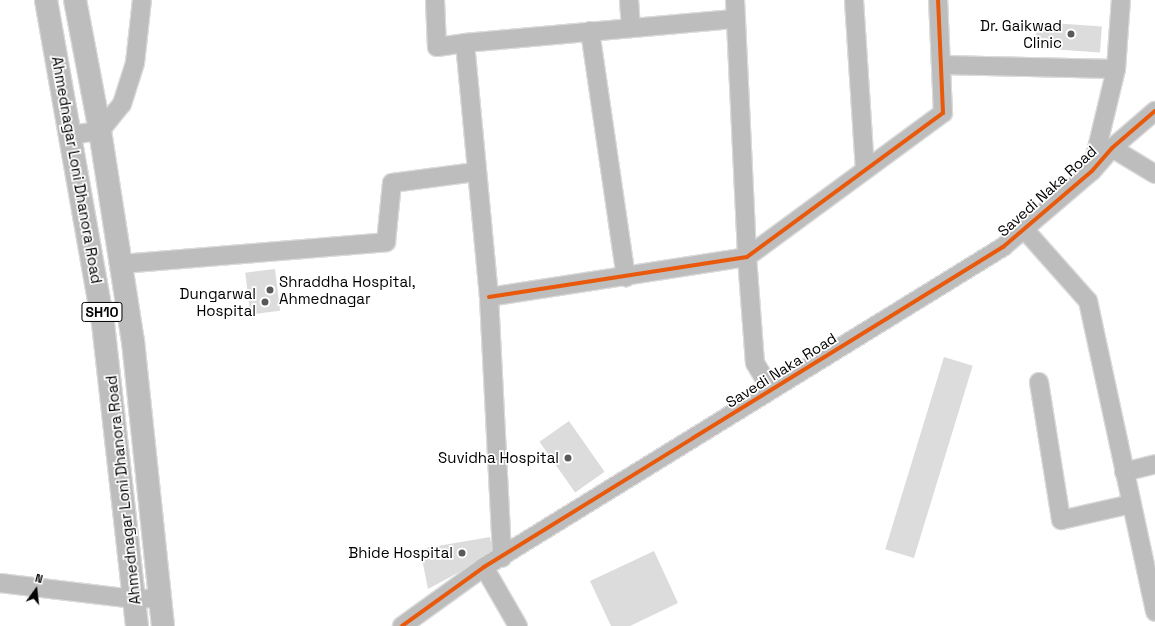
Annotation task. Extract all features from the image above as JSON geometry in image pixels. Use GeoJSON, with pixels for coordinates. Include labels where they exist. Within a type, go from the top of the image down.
{"type":"FeatureCollection","features":[{"type":"Feature","properties":{"kind":"main road","name":"Ahmednagar Loni Dhanora Road"},"geometry":{"type":"LineString","coordinates":[[46,0],[110,373],[137,626]]}},
{"type":"Feature","properties":{"kind":"main road","name":"Ahmednagar Loni Dhanora Road"},"geometry":{"type":"LineString","coordinates":[[75,0],[100,131],[133,341],[163,626]]}},
{"type":"Feature","properties":{"kind":"street"},"geometry":{"type":"LineString","coordinates":[[70,135],[100,131],[122,104],[135,63],[142,0]]}},
{"type":"Feature","properties":{"kind":"street"},"geometry":{"type":"LineString","coordinates":[[435,0],[437,47],[465,42],[736,19]]}},
{"type":"Feature","properties":{"kind":"street"},"geometry":{"type":"LineString","coordinates":[[629,0],[632,28]]}},
{"type":"Feature","properties":{"kind":"street"},"geometry":{"type":"LineString","coordinates":[[735,0],[747,257],[756,363],[771,390]]}},
{"type":"Feature","properties":{"kind":"street"},"geometry":{"type":"LineString","coordinates":[[854,0],[865,170]]}},
{"type":"Feature","properties":{"kind":"street"},"geometry":{"type":"LineString","coordinates":[[489,297],[626,277],[747,257],[943,113],[938,0]]}},
{"type":"Feature","properties":{"kind":"street"},"geometry":{"type":"LineString","coordinates":[[1092,171],[1116,69],[1121,0]]}},
{"type":"Feature","properties":{"kind":"street"},"geometry":{"type":"LineString","coordinates":[[590,31],[626,277]]}},
{"type":"Feature","properties":{"kind":"street"},"geometry":{"type":"LineString","coordinates":[[465,42],[475,172],[489,297],[502,558]]}},
{"type":"Feature","properties":{"kind":"street"},"geometry":{"type":"LineString","coordinates":[[941,65],[1116,69]]}},
{"type":"Feature","properties":{"kind":"street","name":"Savedi Naka Road"},"geometry":{"type":"LineString","coordinates":[[402,626],[484,567],[502,558],[1003,247],[1092,171],[1112,148],[1155,111]]}},
{"type":"Feature","properties":{"kind":"street"},"geometry":{"type":"LineString","coordinates":[[1112,148],[1155,174]]}},
{"type":"Feature","properties":{"kind":"street"},"geometry":{"type":"LineString","coordinates":[[122,264],[386,242],[392,183],[475,172]]}},
{"type":"Feature","properties":{"kind":"street"},"geometry":{"type":"LineString","coordinates":[[1024,229],[1088,301],[1155,612]]}},
{"type":"Feature","properties":{"kind":"street"},"geometry":{"type":"LineString","coordinates":[[1039,382],[1061,520],[1131,504]]}},
{"type":"Feature","properties":{"kind":"street"},"geometry":{"type":"LineString","coordinates":[[1124,472],[1155,464]]}},
{"type":"Feature","properties":{"kind":"street"},"geometry":{"type":"LineString","coordinates":[[484,567],[518,626]]}},
{"type":"Feature","properties":{"kind":"street"},"geometry":{"type":"LineString","coordinates":[[0,583],[134,599],[160,598]]}},
{"type":"Feature","properties":{"kind":"building"},"geometry":{"type":"Polygon","coordinates":[[[1037,22],[1102,27],[1100,52],[1035,48],[1037,22]]]}},
{"type":"Feature","properties":{"kind":"building"},"geometry":{"type":"Polygon","coordinates":[[[275,269],[280,311],[250,314],[245,273],[275,269]]]}},
{"type":"Feature","properties":{"kind":"building"},"geometry":{"type":"Polygon","coordinates":[[[944,357],[973,366],[914,558],[885,549],[944,357]]]}},
{"type":"Feature","properties":{"kind":"building"},"geometry":{"type":"Polygon","coordinates":[[[569,421],[605,472],[575,492],[540,442],[569,421]]]}},
{"type":"Feature","properties":{"kind":"building"},"geometry":{"type":"Polygon","coordinates":[[[490,537],[493,554],[428,589],[420,549],[490,537]]]}},
{"type":"Feature","properties":{"kind":"building"},"geometry":{"type":"Polygon","coordinates":[[[654,551],[678,603],[630,626],[611,626],[590,581],[654,551]]]}},
{"type":"Feature","properties":{"kind":"cycle path"},"geometry":{"type":"LineString","coordinates":[[489,297],[747,257],[943,113],[938,0]]}},
{"type":"Feature","properties":{"kind":"cycle path"},"geometry":{"type":"LineString","coordinates":[[402,626],[484,567],[1003,247],[1092,171],[1112,148],[1155,111]]}},
{"type":"Feature","properties":{"kind":"place","name":"Dr. Gaikwad Clinic"},"geometry":{"type":"Point","coordinates":[1071,34]}},
{"type":"Feature","properties":{"kind":"place","name":"Shraddha Hospital, Ahmednagar"},"geometry":{"type":"Point","coordinates":[270,290]}},
{"type":"Feature","properties":{"kind":"place","name":"Dungarwal Hospital"},"geometry":{"type":"Point","coordinates":[265,302]}},
{"type":"Feature","properties":{"kind":"place","name":"Suvidha Hospital"},"geometry":{"type":"Point","coordinates":[568,458]}},
{"type":"Feature","properties":{"kind":"place","name":"Bhide Hospital"},"geometry":{"type":"Point","coordinates":[462,553]}}]}
